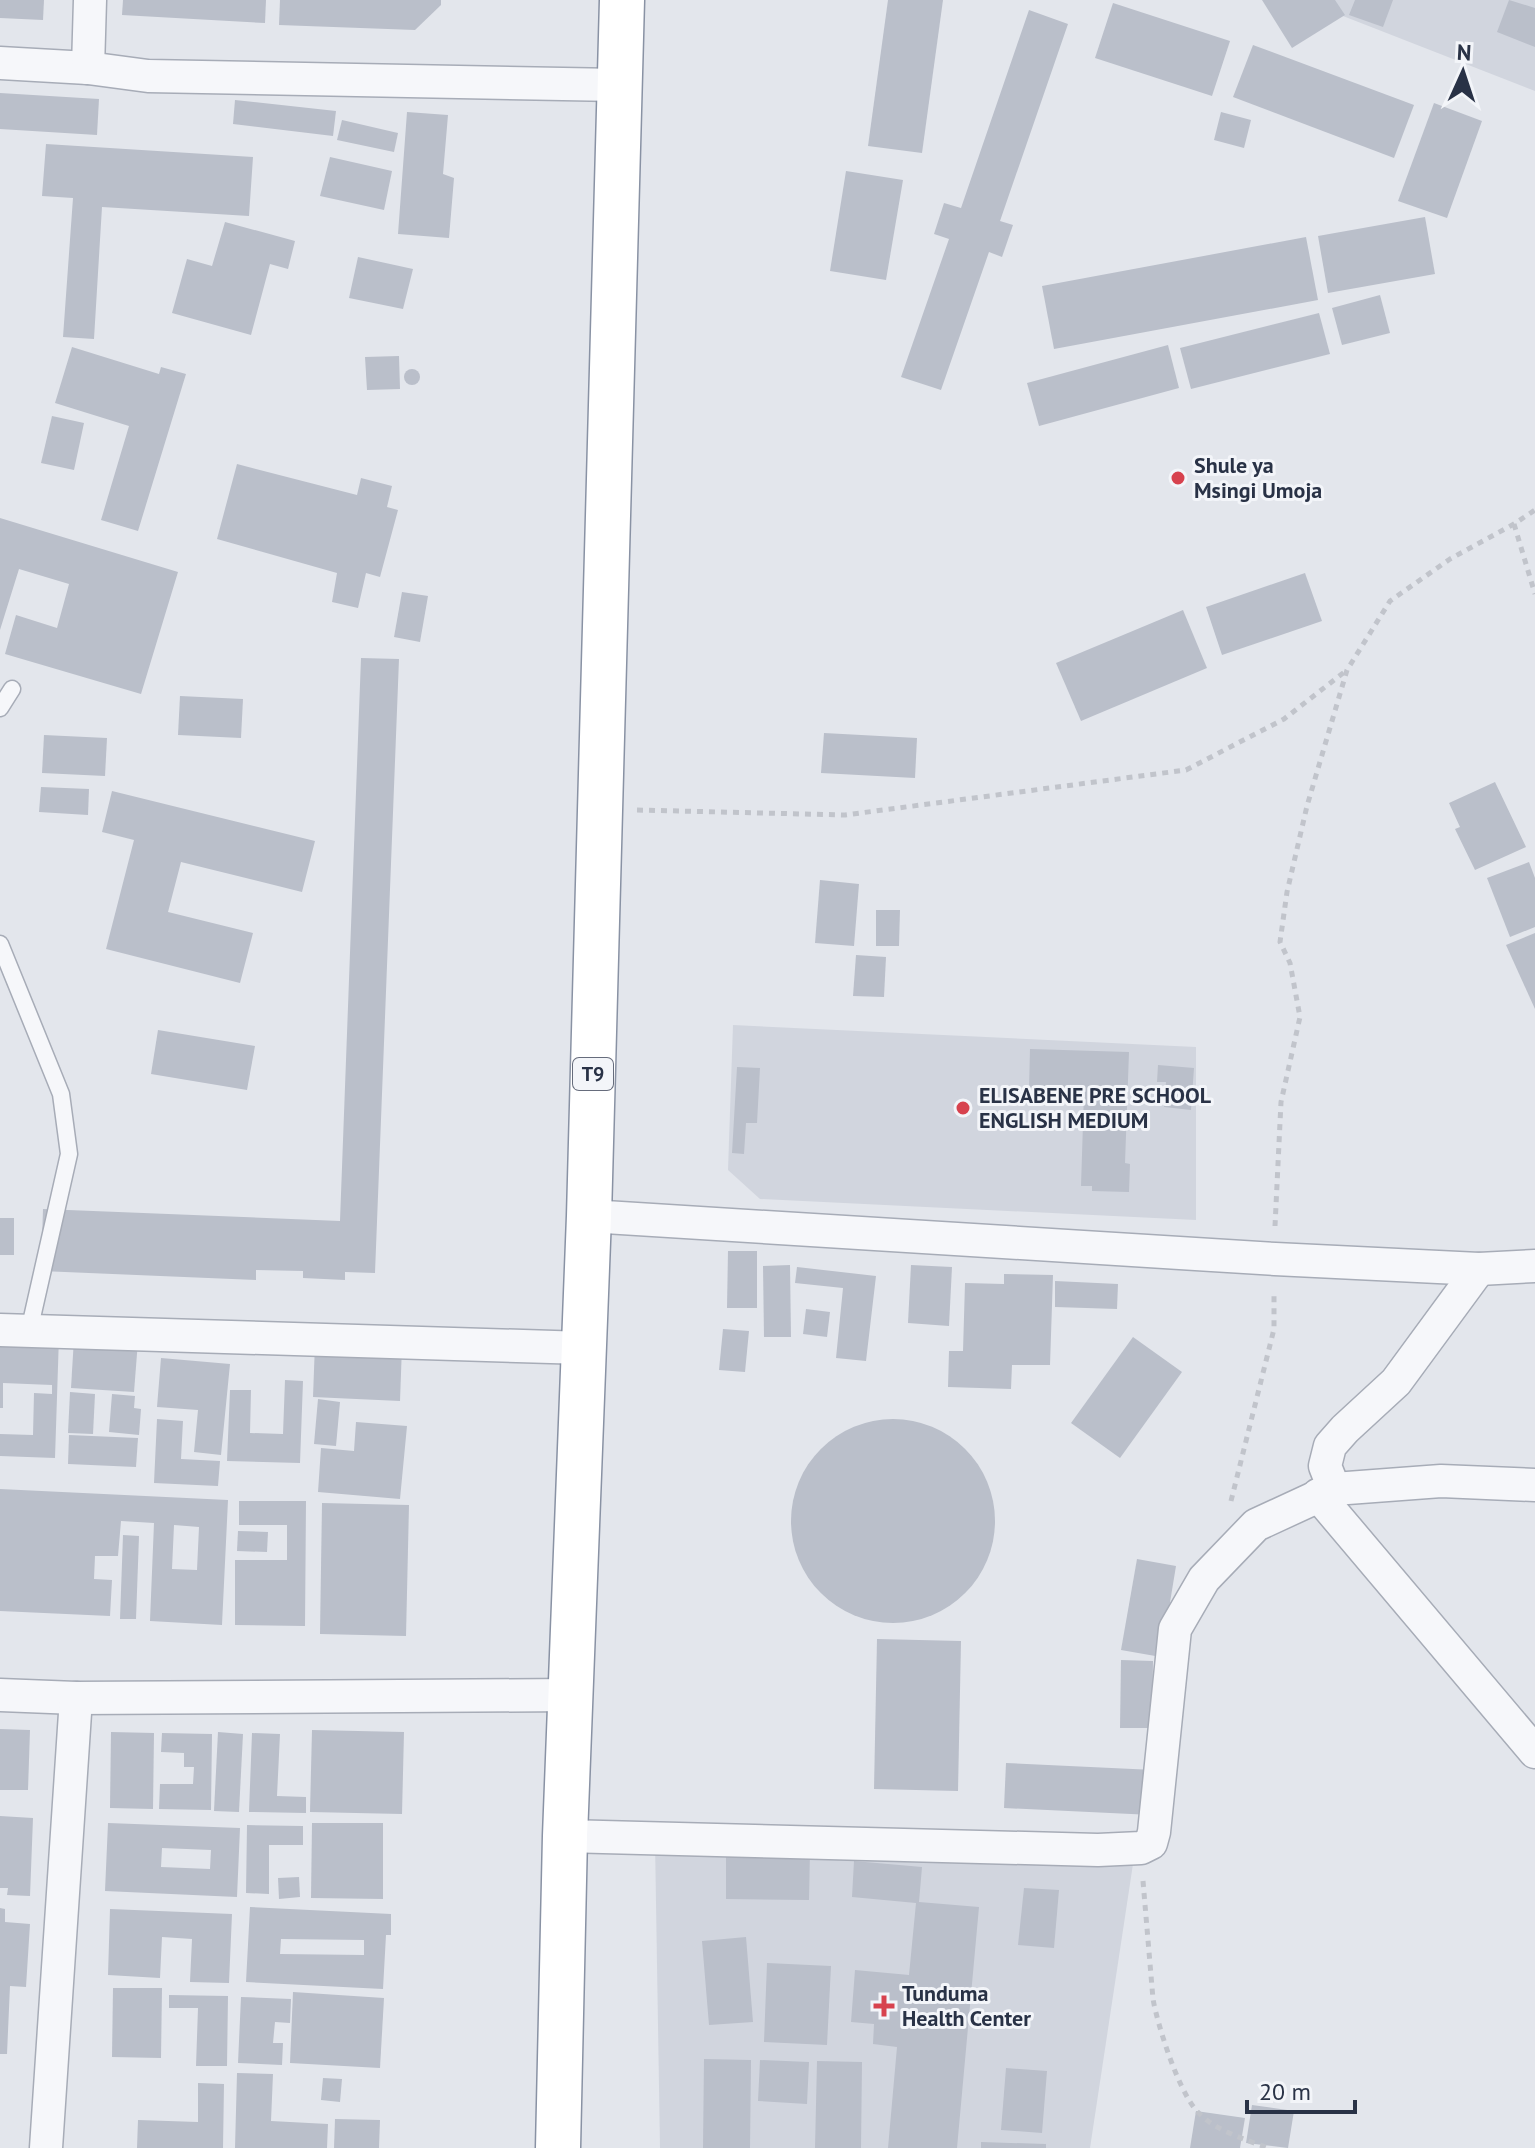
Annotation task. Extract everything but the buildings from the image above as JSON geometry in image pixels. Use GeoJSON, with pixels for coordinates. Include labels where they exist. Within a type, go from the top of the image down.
{"type":"FeatureCollection","features":[{"type":"Feature","properties":{"kind":"highway","name":"T9"},"geometry":{"type":"LineString","coordinates":[[558,2148],[565,1836],[589,1216],[622,0]]}},
{"type":"Feature","properties":{"kind":"street"},"geometry":{"type":"LineString","coordinates":[[88,68],[90,0]]}},
{"type":"Feature","properties":{"kind":"street"},"geometry":{"type":"LineString","coordinates":[[0,63],[88,68],[148,76],[618,85]]}},
{"type":"Feature","properties":{"kind":"street"},"geometry":{"type":"LineString","coordinates":[[589,1216],[1275,1259],[1479,1269],[1535,1266]]}},
{"type":"Feature","properties":{"kind":"street"},"geometry":{"type":"LineString","coordinates":[[1479,1269],[1396,1382],[1330,1446],[1325,1466],[1326,1492],[1535,1752]]}},
{"type":"Feature","properties":{"kind":"street"},"geometry":{"type":"LineString","coordinates":[[15,1331],[585,1348]]}},
{"type":"Feature","properties":{"kind":"street"},"geometry":{"type":"LineString","coordinates":[[565,1836],[1098,1850],[1141,1848],[1151,1843],[1154,1832],[1175,1629],[1204,1579],[1256,1525],[1326,1492],[1441,1481],[1535,1485]]}},
{"type":"Feature","properties":{"kind":"street"},"geometry":{"type":"LineString","coordinates":[[0,1695],[76,1698],[571,1695]]}},
{"type":"Feature","properties":{"kind":"street"},"geometry":{"type":"LineString","coordinates":[[46,2148],[76,1698]]}},
{"type":"Feature","properties":{"kind":"lane"},"geometry":{"type":"LineString","coordinates":[[0,708],[12,689]]}},
{"type":"Feature","properties":{"kind":"lane"},"geometry":{"type":"LineString","coordinates":[[0,944],[61,1094],[69,1154],[15,1331]]}},
{"type":"Feature","properties":{"kind":"path"},"geometry":{"type":"LineString","coordinates":[[1228,1508],[1274,1329],[1275,1194],[1281,1102],[1300,1017],[1290,963],[1280,942],[1287,892],[1307,806],[1347,670],[1390,601],[1450,559],[1535,510]]}},
{"type":"Feature","properties":{"kind":"path"},"geometry":{"type":"LineString","coordinates":[[1514,524],[1535,594]]}},
{"type":"Feature","properties":{"kind":"path"},"geometry":{"type":"LineString","coordinates":[[631,810],[845,815],[1186,770],[1284,719],[1347,670]]}},
{"type":"Feature","properties":{"kind":"path"},"geometry":{"type":"LineString","coordinates":[[1141,1848],[1156,2017],[1181,2084],[1197,2111],[1232,2135],[1268,2148]]}},
{"type":"Feature","properties":{"kind":"shaded area"},"geometry":{"type":"Polygon","coordinates":[[[1302,0],[1535,0],[1535,91],[1302,0]]]}},
{"type":"Feature","properties":{"kind":"shaded area","name":"ELISABENE PRE SCHOOL ENGLISH MEDIUM"},"geometry":{"type":"Polygon","coordinates":[[[733,1025],[1196,1047],[1196,1220],[760,1199],[728,1170],[733,1025]]]}},
{"type":"Feature","properties":{"kind":"shaded area","name":"Tunduma Health Center"},"geometry":{"type":"Polygon","coordinates":[[[655,1841],[1133,1864],[1090,2148],[660,2148],[655,1841]]]}},
{"type":"Feature","properties":{"kind":"place","name":"Shule ya Msingi Umoja"},"geometry":{"type":"Point","coordinates":[1178,478]}},
{"type":"Feature","properties":{"kind":"place","name":"ELISABENE PRE SCHOOL ENGLISH MEDIUM"},"geometry":{"type":"Point","coordinates":[963,1108]}},
{"type":"Feature","properties":{"kind":"place","name":"Tunduma Health Center"},"geometry":{"type":"Point","coordinates":[884,2006]}}]}
